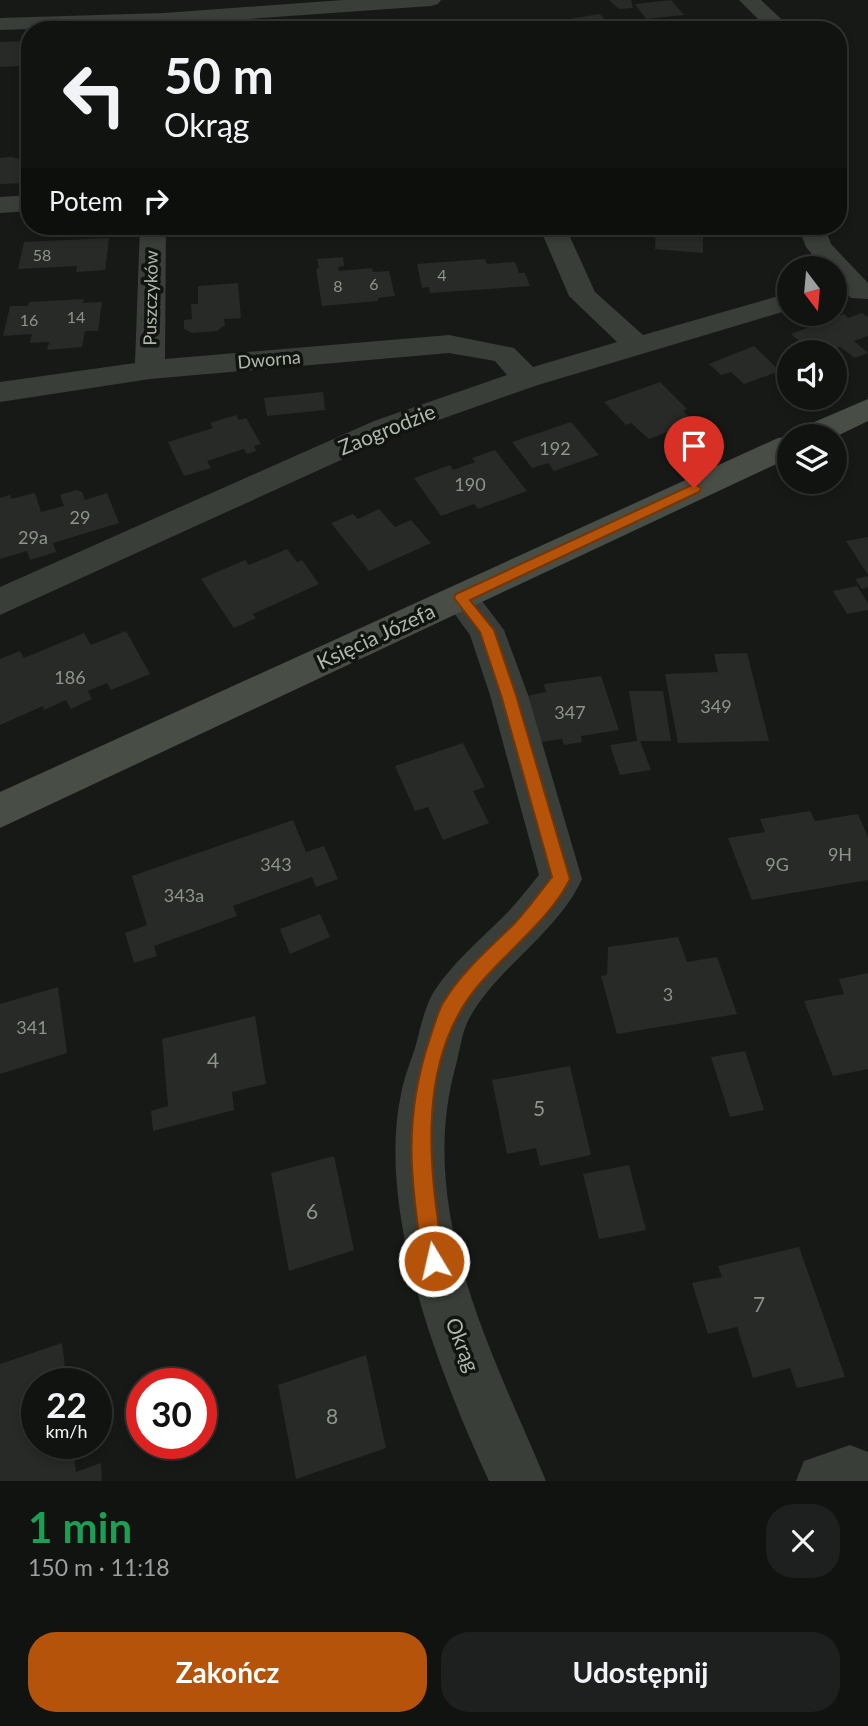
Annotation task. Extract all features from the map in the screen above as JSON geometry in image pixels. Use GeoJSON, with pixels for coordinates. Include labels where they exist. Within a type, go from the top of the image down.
{"type":"FeatureCollection","features":[{"type":"Feature","properties":{"kind":"street"},"geometry":{"type":"LineString","coordinates":[[46,21],[431,0]]}},
{"type":"Feature","properties":{"kind":"street"},"geometry":{"type":"LineString","coordinates":[[749,0],[772,21]]}},
{"type":"Feature","properties":{"kind":"street"},"geometry":{"type":"LineString","coordinates":[[0,23],[21,22]]}},
{"type":"Feature","properties":{"kind":"street"},"geometry":{"type":"LineString","coordinates":[[0,205],[21,204]]}},
{"type":"Feature","properties":{"kind":"street","name":"Puszczyków"},"geometry":{"type":"LineString","coordinates":[[150,370],[153,235]]}},
{"type":"Feature","properties":{"kind":"street"},"geometry":{"type":"LineString","coordinates":[[556,235],[583,296],[636,344]]}},
{"type":"Feature","properties":{"kind":"street"},"geometry":{"type":"LineString","coordinates":[[814,235],[818,247],[855,293]]}},
{"type":"Feature","properties":{"kind":"street","name":"Zaogrodzie"},"geometry":{"type":"LineString","coordinates":[[0,602],[385,428],[527,378],[777,304]]}},
{"type":"Feature","properties":{"kind":"street","name":"Dworna"},"geometry":{"type":"LineString","coordinates":[[0,393],[150,370],[449,344],[504,354],[527,378]]}},
{"type":"Feature","properties":{"kind":"street"},"geometry":{"type":"LineString","coordinates":[[835,424],[868,409]]}},
{"type":"Feature","properties":{"kind":"street","name":"Księcia Józefa"},"geometry":{"type":"LineString","coordinates":[[0,811],[777,451]]}},
{"type":"Feature","properties":{"kind":"street","name":"Okrąg"},"geometry":{"type":"LineString","coordinates":[[461,598],[486,630],[509,695],[561,879],[523,926],[475,975],[449,1009],[424,1094],[420,1142],[424,1199],[434,1261],[449,1312],[494,1430],[517,1481]]}},
{"type":"Feature","properties":{"kind":"street"},"geometry":{"type":"LineString","coordinates":[[824,1481],[850,1474],[853,1481]]}},
{"type":"Feature","properties":{"kind":"building"},"geometry":{"type":"Polygon","coordinates":[[[609,0],[631,0],[633,8],[619,9],[609,0]]]}},
{"type":"Feature","properties":{"kind":"building"},"geometry":{"type":"Polygon","coordinates":[[[671,0],[684,15],[646,19],[635,4],[671,0]]]}},
{"type":"Feature","properties":{"kind":"building"},"geometry":{"type":"Polygon","coordinates":[[[600,14],[606,21],[557,21],[600,14]]]}},
{"type":"Feature","properties":{"kind":"building"},"geometry":{"type":"Polygon","coordinates":[[[21,41],[21,66],[0,67],[0,42],[21,41]]]}},
{"type":"Feature","properties":{"kind":"building"},"geometry":{"type":"Polygon","coordinates":[[[0,158],[21,159],[21,183],[0,184],[0,158]]]}},
{"type":"Feature","properties":{"kind":"building"},"geometry":{"type":"Polygon","coordinates":[[[656,235],[703,235],[703,253],[655,249],[656,235]]]}},
{"type":"Feature","properties":{"kind":"building"},"geometry":{"type":"Polygon","coordinates":[[[109,238],[105,270],[76,272],[77,266],[18,269],[24,242],[109,238]]]}},
{"type":"Feature","properties":{"kind":"building"},"geometry":{"type":"Polygon","coordinates":[[[343,257],[344,266],[338,267],[339,271],[372,268],[373,272],[389,271],[395,296],[378,298],[378,301],[322,306],[317,259],[343,257]]]}},
{"type":"Feature","properties":{"kind":"building"},"geometry":{"type":"Polygon","coordinates":[[[485,259],[487,264],[515,262],[519,273],[525,273],[530,286],[430,293],[429,287],[422,288],[417,264],[485,259]]]}},
{"type":"Feature","properties":{"kind":"building"},"geometry":{"type":"Polygon","coordinates":[[[238,283],[241,318],[224,319],[225,325],[217,331],[192,333],[184,329],[184,320],[192,319],[191,304],[198,304],[198,286],[238,283]]]}},
{"type":"Feature","properties":{"kind":"building"},"geometry":{"type":"Polygon","coordinates":[[[84,299],[83,303],[102,302],[98,331],[85,331],[82,347],[47,350],[49,342],[30,343],[32,334],[3,336],[10,306],[28,306],[29,302],[84,299]]]}},
{"type":"Feature","properties":{"kind":"building"},"geometry":{"type":"Polygon","coordinates":[[[862,313],[868,317],[868,336],[854,341],[868,353],[855,358],[847,352],[847,340],[798,340],[791,334],[812,326],[847,326],[848,318],[862,313]]]}},
{"type":"Feature","properties":{"kind":"building"},"geometry":{"type":"Polygon","coordinates":[[[754,346],[777,368],[777,372],[744,384],[731,372],[721,375],[709,364],[754,346]]]}},
{"type":"Feature","properties":{"kind":"building"},"geometry":{"type":"Polygon","coordinates":[[[660,382],[687,409],[683,411],[694,422],[649,439],[631,423],[626,425],[604,402],[660,382]]]}},
{"type":"Feature","properties":{"kind":"building"},"geometry":{"type":"Polygon","coordinates":[[[323,392],[325,410],[267,416],[264,398],[323,392]]]}},
{"type":"Feature","properties":{"kind":"building"},"geometry":{"type":"Polygon","coordinates":[[[236,415],[239,420],[246,418],[261,444],[254,446],[256,451],[247,454],[244,449],[207,461],[211,468],[184,476],[168,442],[213,428],[210,423],[236,415]]]}},
{"type":"Feature","properties":{"kind":"building"},"geometry":{"type":"Polygon","coordinates":[[[571,422],[599,455],[554,471],[548,463],[532,468],[512,442],[571,422]]]}},
{"type":"Feature","properties":{"kind":"building"},"geometry":{"type":"Polygon","coordinates":[[[495,450],[527,491],[478,509],[474,504],[441,516],[414,478],[450,465],[453,470],[475,462],[472,458],[495,450]]]}},
{"type":"Feature","properties":{"kind":"building"},"geometry":{"type":"Polygon","coordinates":[[[76,490],[82,492],[85,500],[107,493],[119,523],[53,543],[56,552],[30,560],[27,551],[0,559],[0,498],[10,495],[11,499],[35,493],[41,512],[64,506],[60,495],[76,490]]]}},
{"type":"Feature","properties":{"kind":"building"},"geometry":{"type":"Polygon","coordinates":[[[379,509],[395,527],[411,520],[431,543],[369,571],[331,523],[353,514],[358,519],[379,509]]]}},
{"type":"Feature","properties":{"kind":"building"},"geometry":{"type":"Polygon","coordinates":[[[868,537],[868,575],[846,541],[868,537]]]}},
{"type":"Feature","properties":{"kind":"building"},"geometry":{"type":"Polygon","coordinates":[[[287,549],[297,562],[302,560],[319,584],[253,614],[256,618],[234,628],[201,579],[245,560],[249,565],[287,549]]]}},
{"type":"Feature","properties":{"kind":"building"},"geometry":{"type":"Polygon","coordinates":[[[868,576],[868,587],[862,589],[855,579],[868,576]]]}},
{"type":"Feature","properties":{"kind":"building"},"geometry":{"type":"Polygon","coordinates":[[[857,586],[868,603],[868,610],[847,614],[833,591],[857,586]]]}},
{"type":"Feature","properties":{"kind":"building"},"geometry":{"type":"Polygon","coordinates":[[[126,631],[150,674],[111,690],[107,683],[88,691],[92,699],[71,709],[66,700],[44,710],[43,706],[0,725],[0,659],[20,651],[24,658],[84,633],[91,645],[126,631]]]}},
{"type":"Feature","properties":{"kind":"building"},"geometry":{"type":"Polygon","coordinates":[[[747,653],[769,741],[678,743],[665,674],[718,672],[714,654],[747,653]]]}},
{"type":"Feature","properties":{"kind":"building"},"geometry":{"type":"Polygon","coordinates":[[[601,676],[619,730],[581,736],[582,742],[564,745],[562,739],[535,743],[522,697],[546,692],[544,684],[601,676]]]}},
{"type":"Feature","properties":{"kind":"building"},"geometry":{"type":"Polygon","coordinates":[[[629,691],[663,691],[671,741],[640,741],[651,770],[620,775],[610,745],[637,741],[629,691]]]}},
{"type":"Feature","properties":{"kind":"building"},"geometry":{"type":"Polygon","coordinates":[[[463,743],[485,787],[473,791],[489,823],[443,840],[428,807],[415,811],[395,766],[463,743]]]}},
{"type":"Feature","properties":{"kind":"building"},"geometry":{"type":"Polygon","coordinates":[[[810,811],[815,821],[858,814],[868,837],[868,880],[752,900],[728,838],[765,832],[760,819],[810,811]]]}},
{"type":"Feature","properties":{"kind":"building"},"geometry":{"type":"Polygon","coordinates":[[[293,820],[306,852],[324,846],[338,879],[316,887],[312,877],[233,906],[237,916],[154,946],[157,956],[134,963],[125,933],[147,925],[132,876],[293,820]]]}},
{"type":"Feature","properties":{"kind":"building"},"geometry":{"type":"Polygon","coordinates":[[[320,914],[330,937],[290,954],[280,929],[320,914]]]}},
{"type":"Feature","properties":{"kind":"building"},"geometry":{"type":"Polygon","coordinates":[[[678,937],[687,962],[717,957],[737,1014],[617,1034],[601,976],[607,975],[608,947],[678,937]]]}},
{"type":"Feature","properties":{"kind":"building"},"geometry":{"type":"Polygon","coordinates":[[[868,973],[868,1069],[833,1076],[804,1001],[844,994],[839,979],[868,973]]]}},
{"type":"Feature","properties":{"kind":"building"},"geometry":{"type":"Polygon","coordinates":[[[58,987],[67,1053],[0,1074],[0,1004],[58,987]]]}},
{"type":"Feature","properties":{"kind":"building"},"geometry":{"type":"Polygon","coordinates":[[[255,1016],[266,1084],[232,1092],[234,1110],[153,1131],[151,1111],[168,1106],[162,1039],[255,1016]]]}},
{"type":"Feature","properties":{"kind":"building"},"geometry":{"type":"Polygon","coordinates":[[[745,1051],[764,1110],[730,1117],[711,1057],[745,1051]]]}},
{"type":"Feature","properties":{"kind":"building"},"geometry":{"type":"Polygon","coordinates":[[[570,1066],[591,1155],[540,1166],[536,1148],[507,1154],[492,1080],[570,1066]]]}},
{"type":"Feature","properties":{"kind":"building"},"geometry":{"type":"Polygon","coordinates":[[[334,1156],[354,1250],[289,1271],[271,1173],[334,1156]]]}},
{"type":"Feature","properties":{"kind":"building"},"geometry":{"type":"Polygon","coordinates":[[[629,1165],[646,1230],[599,1239],[583,1174],[629,1165]]]}},
{"type":"Feature","properties":{"kind":"building"},"geometry":{"type":"Polygon","coordinates":[[[799,1247],[845,1377],[797,1388],[790,1368],[753,1378],[737,1327],[708,1334],[692,1283],[722,1277],[718,1266],[799,1247]]]}},
{"type":"Feature","properties":{"kind":"building"},"geometry":{"type":"Polygon","coordinates":[[[62,1343],[65,1368],[21,1368],[21,1459],[75,1459],[76,1472],[101,1463],[102,1481],[0,1481],[0,1364],[62,1343]]]}},
{"type":"Feature","properties":{"kind":"building"},"geometry":{"type":"Polygon","coordinates":[[[366,1355],[386,1448],[296,1479],[278,1385],[366,1355]]]}},
{"type":"Feature","properties":{"kind":"route"},"geometry":{"type":"LineString","coordinates":[[434,1261],[424,1199],[420,1142],[424,1094],[449,1009],[475,975],[523,926],[561,879],[509,695],[486,630],[461,598],[694,488]]}}]}
